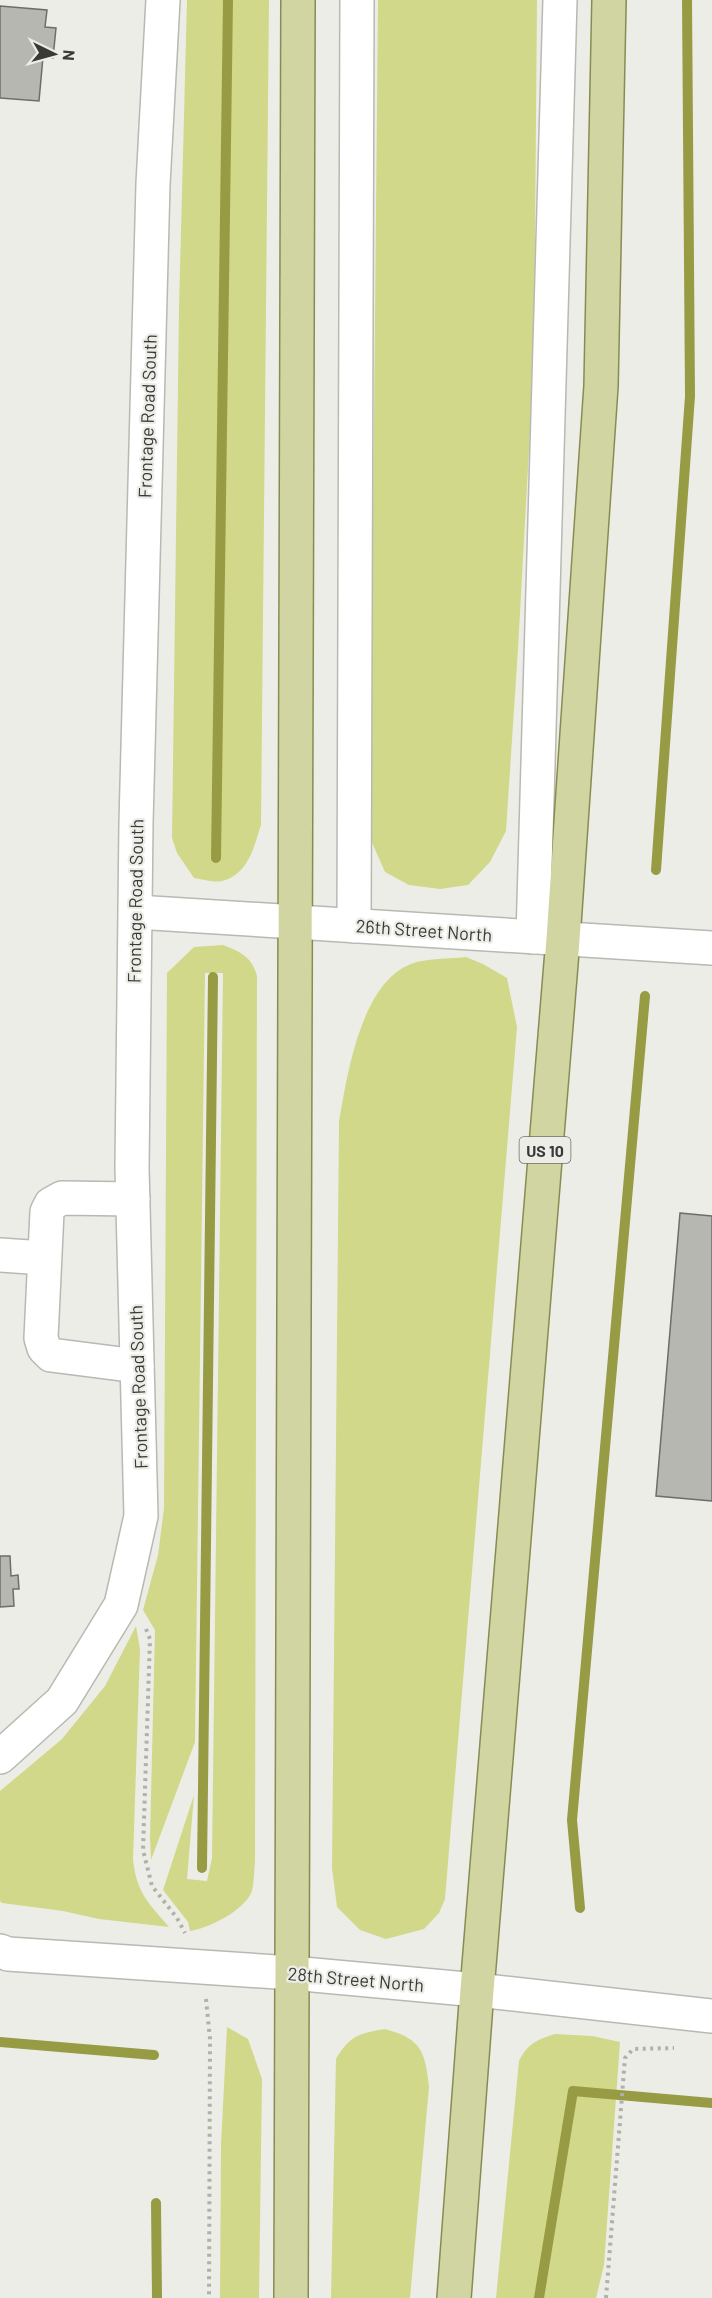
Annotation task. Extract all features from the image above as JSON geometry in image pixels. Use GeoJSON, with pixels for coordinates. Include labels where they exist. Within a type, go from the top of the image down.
{"type":"FeatureCollection","features":[{"type":"Feature","properties":{"kind":"main road"},"geometry":{"type":"LineString","coordinates":[[291,2298],[298,0]]}},
{"type":"Feature","properties":{"kind":"main road","name":"US 10"},"geometry":{"type":"LineString","coordinates":[[454,2298],[548,938],[602,386],[609,0]]}},
{"type":"Feature","properties":{"kind":"street","name":"Frontage Road South"},"geometry":{"type":"LineString","coordinates":[[0,1756],[62,1701],[121,1605],[141,1516],[133,1199],[136,823],[153,184],[163,0]]}},
{"type":"Feature","properties":{"kind":"street"},"geometry":{"type":"LineString","coordinates":[[354,926],[357,0]]}},
{"type":"Feature","properties":{"kind":"street"},"geometry":{"type":"LineString","coordinates":[[548,938],[560,0]]}},
{"type":"Feature","properties":{"kind":"street","name":"26th Street North"},"geometry":{"type":"LineString","coordinates":[[136,912],[712,948]]}},
{"type":"Feature","properties":{"kind":"street"},"geometry":{"type":"LineString","coordinates":[[133,1199],[62,1198],[51,1204],[47,1212],[40,1338],[44,1348],[51,1355],[137,1366]]}},
{"type":"Feature","properties":{"kind":"street"},"geometry":{"type":"LineString","coordinates":[[0,1255],[44,1258]]}},
{"type":"Feature","properties":{"kind":"street","name":"28th Street North"},"geometry":{"type":"LineString","coordinates":[[0,1951],[8,1954],[292,1973],[477,1990],[712,2016]]}},
{"type":"Feature","properties":{"kind":"path"},"geometry":{"type":"LineString","coordinates":[[606,2298],[625,2058],[633,2049],[680,2047]]}},
{"type":"Feature","properties":{"kind":"green space"},"geometry":{"type":"Polygon","coordinates":[[[187,0],[269,0],[261,825],[249,859],[238,873],[222,881],[194,878],[177,853],[172,838],[179,307],[187,0]]]}},
{"type":"Feature","properties":{"kind":"green space"},"geometry":{"type":"Polygon","coordinates":[[[378,0],[537,0],[534,359],[506,831],[490,862],[468,885],[440,889],[409,885],[385,872],[370,838],[378,0]]]}},
{"type":"Feature","properties":{"kind":"green space"},"geometry":{"type":"Polygon","coordinates":[[[223,945],[245,956],[255,969],[257,976],[255,1862],[252,1891],[242,1905],[217,1922],[190,1931],[188,1922],[163,1890],[194,1795],[187,1879],[207,1881],[212,1858],[223,973],[205,973],[195,1742],[151,1860],[155,1630],[143,1610],[158,1555],[164,1508],[167,973],[194,947],[223,945]]]}},
{"type":"Feature","properties":{"kind":"green space"},"geometry":{"type":"Polygon","coordinates":[[[466,957],[507,978],[517,1027],[445,1899],[439,1913],[424,1929],[386,1939],[360,1930],[337,1907],[332,1868],[339,1122],[359,1032],[380,990],[394,974],[411,964],[466,957]]]}},
{"type":"Feature","properties":{"kind":"green space"},"geometry":{"type":"Polygon","coordinates":[[[136,1626],[140,1649],[133,1860],[141,1890],[149,1904],[169,1927],[99,1919],[63,1911],[2,1903],[0,1901],[0,1791],[62,1739],[105,1686],[136,1626]]]}},
{"type":"Feature","properties":{"kind":"green space"},"geometry":{"type":"Polygon","coordinates":[[[227,2027],[248,2039],[262,2079],[259,2298],[220,2298],[221,2145],[227,2027]]]}},
{"type":"Feature","properties":{"kind":"green space"},"geometry":{"type":"Polygon","coordinates":[[[385,2029],[407,2037],[419,2049],[426,2065],[429,2087],[410,2298],[331,2298],[336,2059],[351,2040],[369,2032],[385,2029]]]}},
{"type":"Feature","properties":{"kind":"green space"},"geometry":{"type":"Polygon","coordinates":[[[555,2034],[592,2036],[620,2042],[604,2265],[596,2298],[496,2298],[519,2061],[534,2043],[555,2034]]]}},
{"type":"Feature","properties":{"kind":"building"},"geometry":{"type":"Polygon","coordinates":[[[0,6],[47,10],[45,27],[56,28],[53,58],[43,57],[39,101],[0,98],[0,6]]]}},
{"type":"Feature","properties":{"kind":"building"},"geometry":{"type":"Polygon","coordinates":[[[680,1213],[712,1216],[712,1501],[656,1496],[680,1213]]]}},
{"type":"Feature","properties":{"kind":"building"},"geometry":{"type":"Polygon","coordinates":[[[0,1556],[10,1556],[11,1576],[18,1575],[19,1589],[13,1589],[14,1606],[0,1607],[0,1556]]]}},
{"type":"Feature","properties":{"kind":"waterway"},"geometry":{"type":"LineString","coordinates":[[216,858],[228,0]]}},
{"type":"Feature","properties":{"kind":"waterway"},"geometry":{"type":"LineString","coordinates":[[656,870],[690,396],[687,0]]}},
{"type":"Feature","properties":{"kind":"waterway"},"geometry":{"type":"LineString","coordinates":[[202,1868],[213,977]]}},
{"type":"Feature","properties":{"kind":"waterway"},"geometry":{"type":"LineString","coordinates":[[580,1908],[572,1820],[645,996]]}},
{"type":"Feature","properties":{"kind":"waterway"},"geometry":{"type":"LineString","coordinates":[[0,2042],[154,2055]]}},
{"type":"Feature","properties":{"kind":"waterway"},"geometry":{"type":"LineString","coordinates":[[539,2298],[573,2091],[712,2103]]}},
{"type":"Feature","properties":{"kind":"waterway"},"geometry":{"type":"LineString","coordinates":[[156,2203],[157,2298]]}}]}
